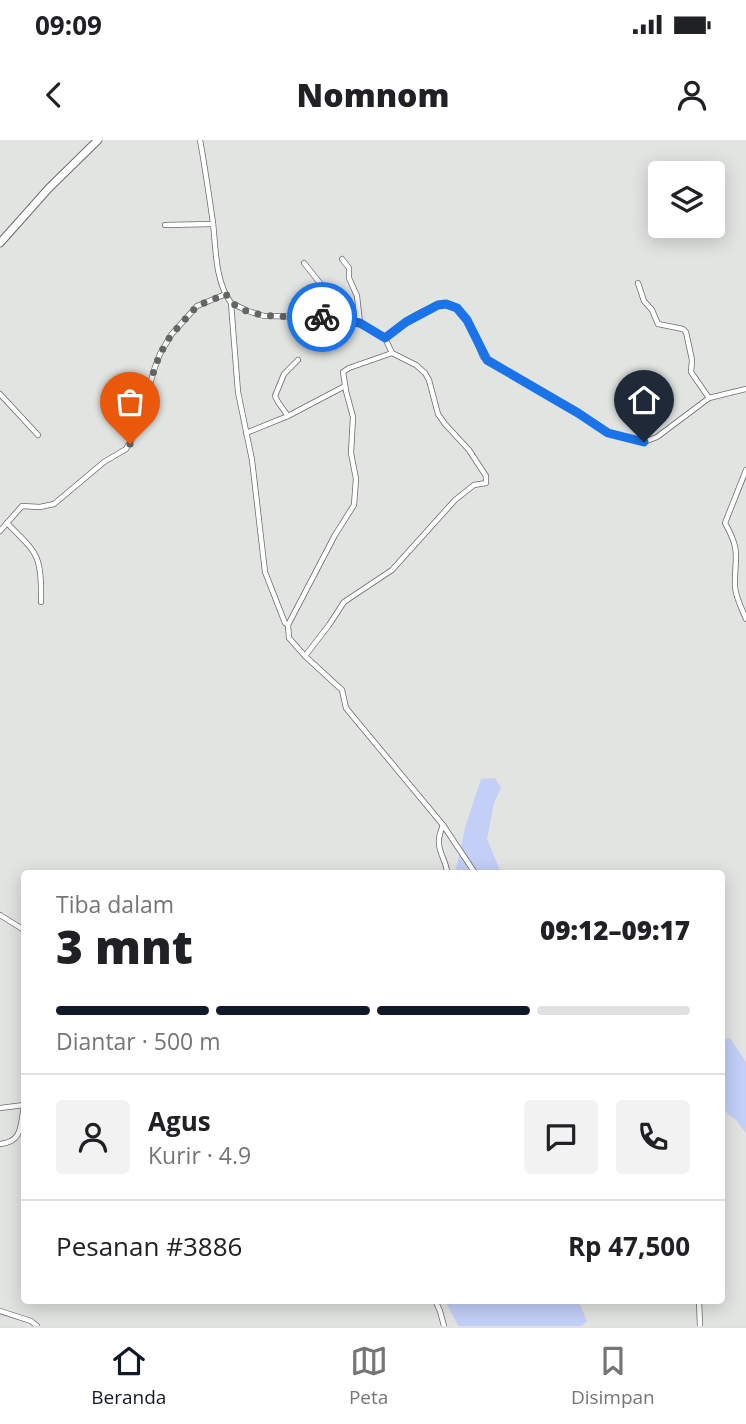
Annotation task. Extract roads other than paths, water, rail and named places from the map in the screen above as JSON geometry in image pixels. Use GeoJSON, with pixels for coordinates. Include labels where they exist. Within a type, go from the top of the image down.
{"type":"FeatureCollection","features":[{"type":"Feature","properties":{"kind":"main road"},"geometry":{"type":"LineString","coordinates":[[0,243],[49,188],[98,140]]}},
{"type":"Feature","properties":{"kind":"street"},"geometry":{"type":"LineString","coordinates":[[200,140],[218,266],[231,303],[237,392],[252,460],[265,572],[288,625]]}},
{"type":"Feature","properties":{"kind":"street"},"geometry":{"type":"LineString","coordinates":[[165,225],[213,225]]}},
{"type":"Feature","properties":{"kind":"street"},"geometry":{"type":"LineString","coordinates":[[342,259],[349,268],[349,279],[357,296],[360,323]]}},
{"type":"Feature","properties":{"kind":"street"},"geometry":{"type":"LineString","coordinates":[[304,263],[320,283],[325,317]]}},
{"type":"Feature","properties":{"kind":"street"},"geometry":{"type":"LineString","coordinates":[[638,283],[644,301],[652,310],[658,324],[686,332],[692,360],[691,372],[709,398]]}},
{"type":"Feature","properties":{"kind":"street"},"geometry":{"type":"LineString","coordinates":[[0,531],[22,506],[40,507],[54,504],[104,462],[126,449],[133,437],[134,424],[160,354],[171,335],[197,306],[226,294]]}},
{"type":"Feature","properties":{"kind":"street"},"geometry":{"type":"LineString","coordinates":[[231,303],[248,312],[264,316],[325,317],[360,323],[385,338],[392,353],[416,365],[425,373],[438,414],[469,450],[487,479],[485,483],[474,485],[455,500],[392,570],[344,602],[305,656]]}},
{"type":"Feature","properties":{"kind":"street"},"geometry":{"type":"LineString","coordinates":[[385,338],[406,322],[438,305],[446,304],[457,308],[467,320],[487,360],[608,433],[644,442],[657,438],[709,398],[746,389]]}},
{"type":"Feature","properties":{"kind":"street"},"geometry":{"type":"LineString","coordinates":[[392,353],[345,370],[343,375],[353,417],[351,453],[356,479],[354,505],[335,535],[288,625],[289,638],[342,691],[346,708],[443,825],[473,870]]}},
{"type":"Feature","properties":{"kind":"street"},"geometry":{"type":"LineString","coordinates":[[288,416],[275,396],[286,371],[298,360]]}},
{"type":"Feature","properties":{"kind":"street"},"geometry":{"type":"LineString","coordinates":[[246,433],[288,416],[345,386]]}},
{"type":"Feature","properties":{"kind":"street"},"geometry":{"type":"LineString","coordinates":[[0,394],[38,435]]}},
{"type":"Feature","properties":{"kind":"street"},"geometry":{"type":"LineString","coordinates":[[746,470],[726,523],[735,540],[736,593],[746,619]]}},
{"type":"Feature","properties":{"kind":"street"},"geometry":{"type":"LineString","coordinates":[[7,523],[30,548],[38,562],[41,602]]}},
{"type":"Feature","properties":{"kind":"street"},"geometry":{"type":"LineString","coordinates":[[443,825],[438,842],[447,870]]}},
{"type":"Feature","properties":{"kind":"street"},"geometry":{"type":"LineString","coordinates":[[0,915],[21,928]]}},
{"type":"Feature","properties":{"kind":"street"},"geometry":{"type":"LineString","coordinates":[[0,1108],[21,1106]]}},
{"type":"Feature","properties":{"kind":"street"},"geometry":{"type":"LineString","coordinates":[[0,1144],[13,1141],[17,1137],[21,1119]]}},
{"type":"Feature","properties":{"kind":"street"},"geometry":{"type":"LineString","coordinates":[[437,1304],[444,1326]]}},
{"type":"Feature","properties":{"kind":"street"},"geometry":{"type":"LineString","coordinates":[[699,1304],[700,1326]]}},
{"type":"Feature","properties":{"kind":"street"},"geometry":{"type":"LineString","coordinates":[[0,1311],[31,1321],[37,1326]]}}]}
